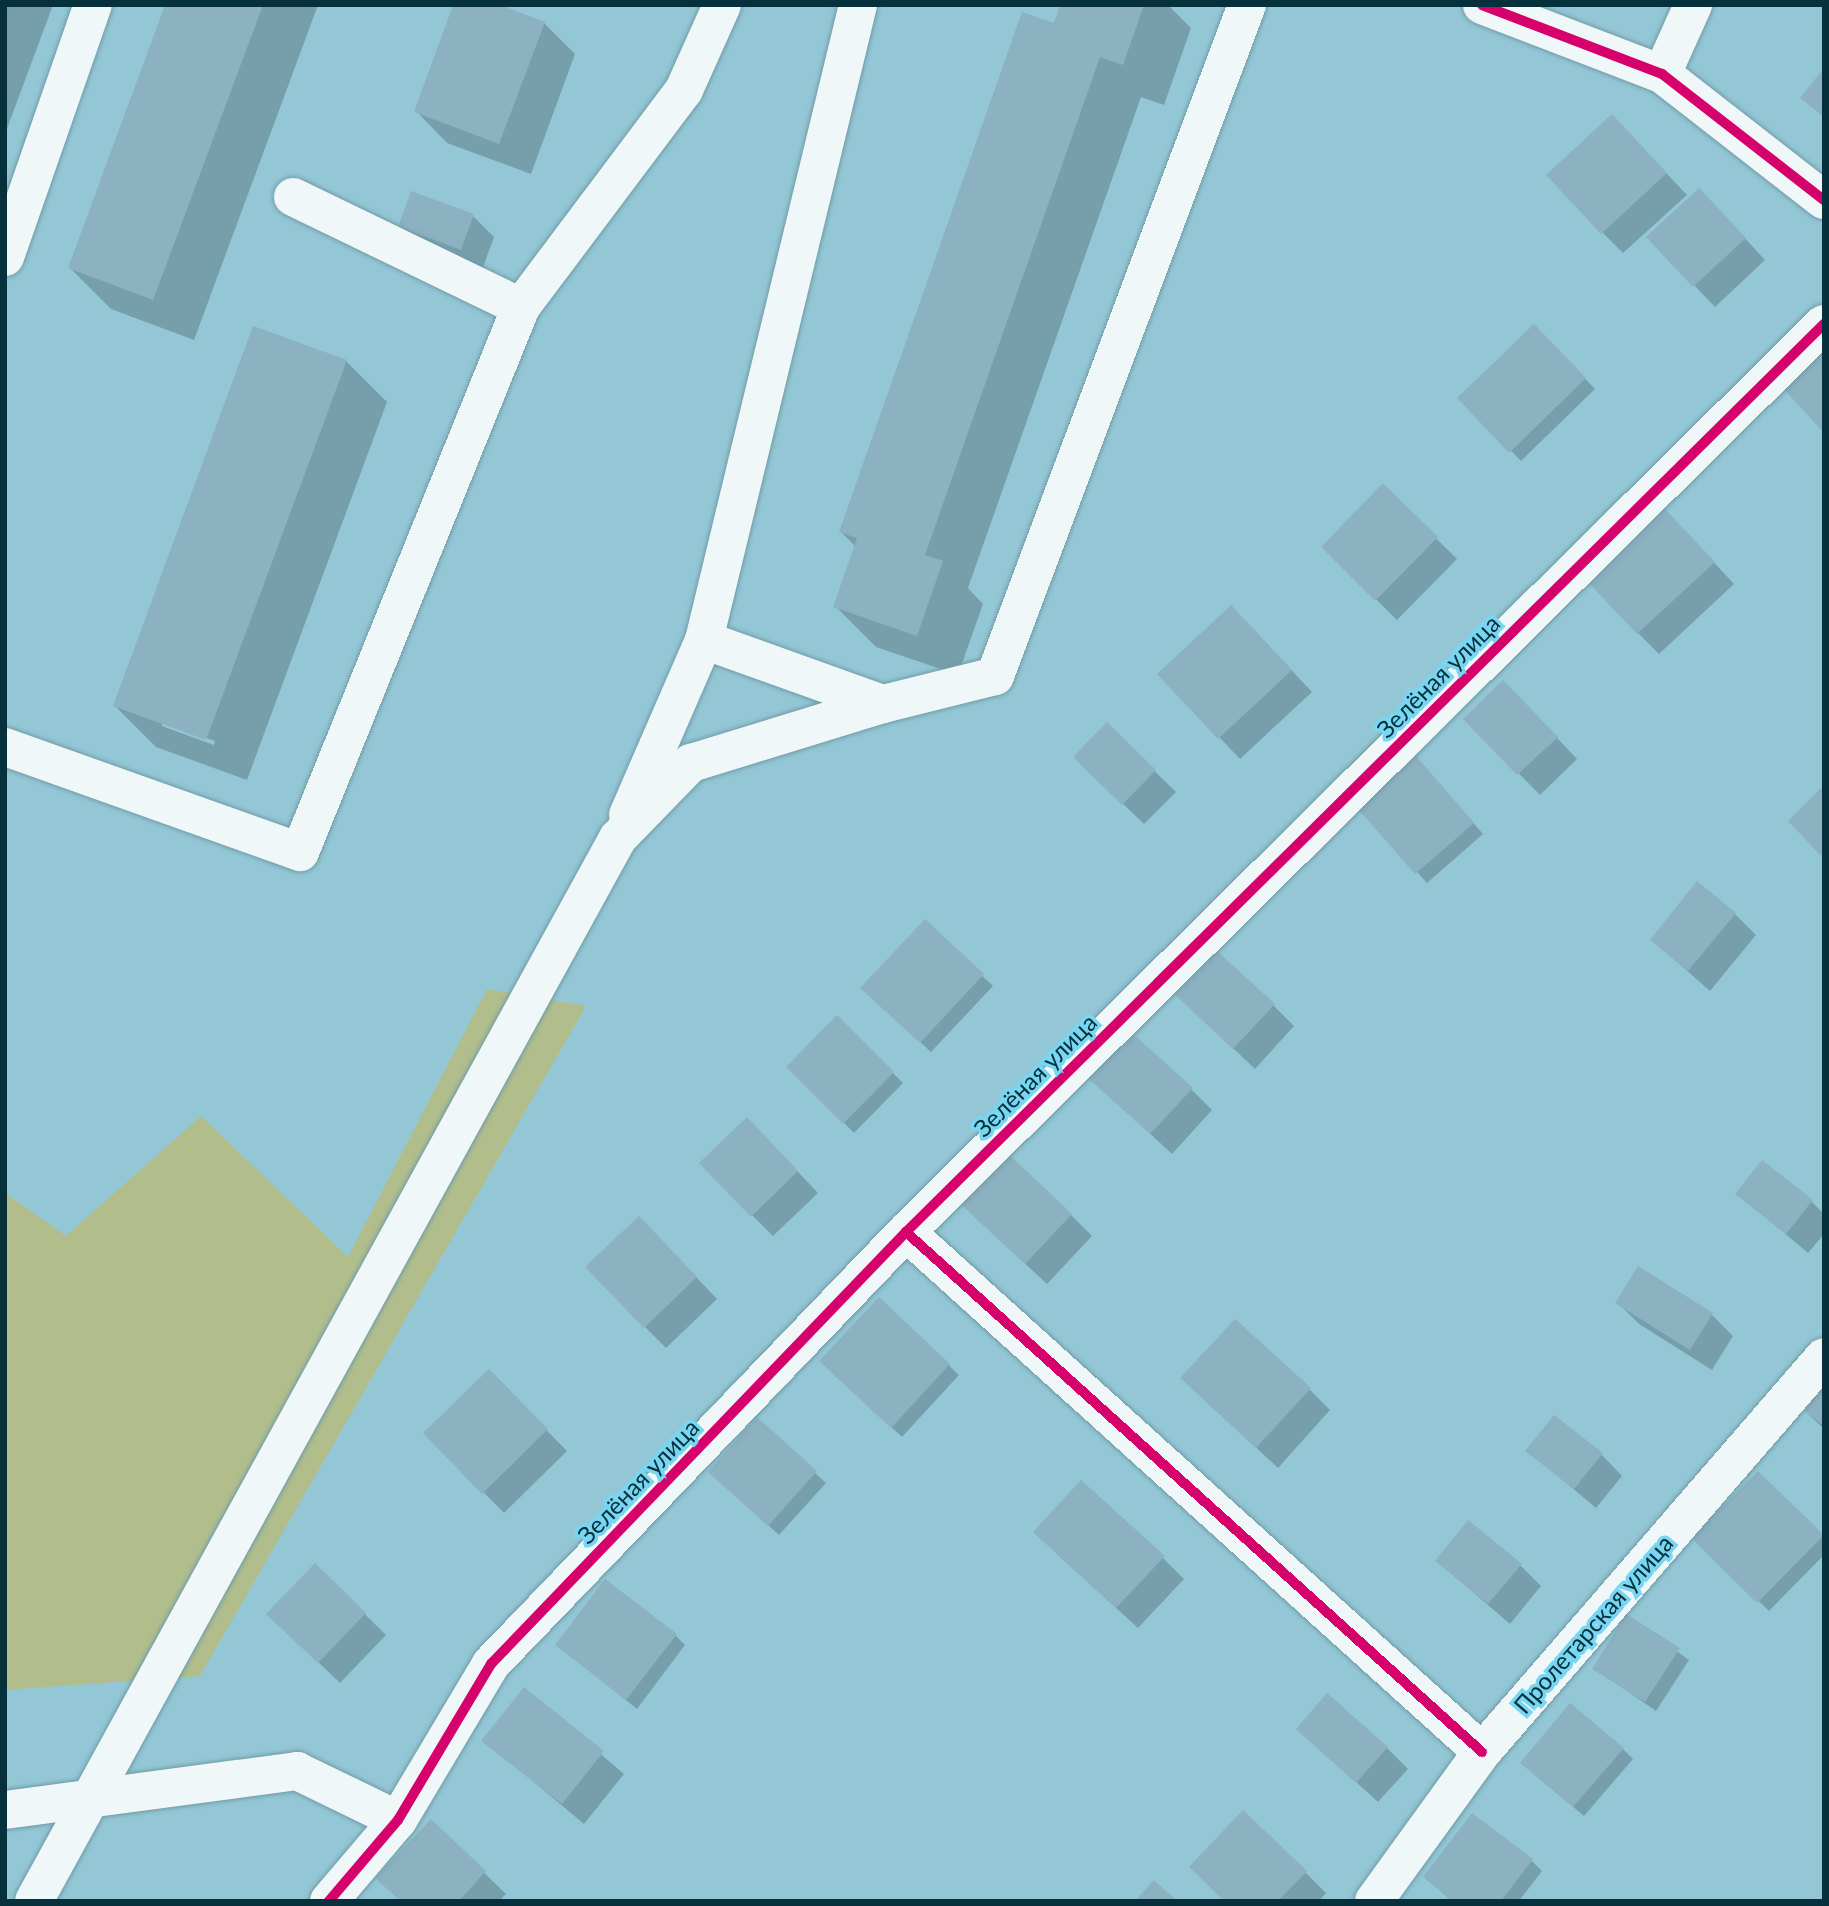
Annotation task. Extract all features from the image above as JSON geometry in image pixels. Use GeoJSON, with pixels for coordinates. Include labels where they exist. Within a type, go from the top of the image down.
{"type":"FeatureCollection","features":[{"type":"Feature","properties":{"kind":"street"},"geometry":{"type":"LineString","coordinates":[[5,257],[93,5]]}},
{"type":"Feature","properties":{"kind":"street"},"geometry":{"type":"LineString","coordinates":[[5,747],[300,852],[521,307],[684,90],[722,5]]}},
{"type":"Feature","properties":{"kind":"street"},"geometry":{"type":"LineString","coordinates":[[34,1901],[86,1799],[211,1583],[618,838],[704,640],[858,5]]}},
{"type":"Feature","properties":{"kind":"street"},"geometry":{"type":"LineString","coordinates":[[618,838],[691,763],[883,704],[995,676],[1247,5]]}},
{"type":"Feature","properties":{"kind":"street"},"geometry":{"type":"LineString","coordinates":[[1482,5],[1662,74],[1824,200]]}},
{"type":"Feature","properties":{"kind":"street"},"geometry":{"type":"LineString","coordinates":[[1662,74],[1693,5]]}},
{"type":"Feature","properties":{"kind":"street"},"geometry":{"type":"LineString","coordinates":[[293,197],[521,307]]}},
{"type":"Feature","properties":{"kind":"street","name":"Зелёная улица"},"geometry":{"type":"LineString","coordinates":[[329,1901],[398,1819],[491,1664],[906,1232],[1824,324]]}},
{"type":"Feature","properties":{"kind":"street"},"geometry":{"type":"LineString","coordinates":[[704,640],[883,704]]}},
{"type":"Feature","properties":{"kind":"street"},"geometry":{"type":"LineString","coordinates":[[906,1232],[1482,1752]]}},
{"type":"Feature","properties":{"kind":"street","name":"Пролетарская улица"},"geometry":{"type":"LineString","coordinates":[[1374,1901],[1482,1752],[1824,1357]]}},
{"type":"Feature","properties":{"kind":"street"},"geometry":{"type":"LineString","coordinates":[[5,1810],[297,1771],[398,1819]]}},
{"type":"Feature","properties":{"kind":"green space"},"geometry":{"type":"Polygon","coordinates":[[[487,989],[586,1006],[200,1676],[5,1690],[5,1193],[66,1236],[201,1116],[348,1257],[487,989]]]}},
{"type":"Feature","properties":{"kind":"building"},"geometry":{"type":"Polygon","coordinates":[[[165,5],[263,5],[153,300],[68,268],[165,5]]]}},
{"type":"Feature","properties":{"kind":"building"},"geometry":{"type":"Polygon","coordinates":[[[453,5],[500,5],[545,22],[499,144],[414,112],[453,5]]]}},
{"type":"Feature","properties":{"kind":"building"},"geometry":{"type":"Polygon","coordinates":[[[1060,5],[1144,5],[1123,65],[1100,57],[925,555],[943,561],[917,636],[833,607],[857,538],[839,532],[1022,12],[1054,23],[1060,5]]]}},
{"type":"Feature","properties":{"kind":"building"},"geometry":{"type":"Polygon","coordinates":[[[1824,68],[1824,117],[1800,98],[1824,68]]]}},
{"type":"Feature","properties":{"kind":"building"},"geometry":{"type":"Polygon","coordinates":[[[1612,114],[1667,173],[1601,234],[1546,175],[1612,114]]]}},
{"type":"Feature","properties":{"kind":"building"},"geometry":{"type":"Polygon","coordinates":[[[1699,188],[1746,238],[1693,287],[1646,237],[1699,188]]]}},
{"type":"Feature","properties":{"kind":"building"},"geometry":{"type":"Polygon","coordinates":[[[411,191],[474,214],[461,250],[398,227],[411,191]]]}},
{"type":"Feature","properties":{"kind":"building"},"geometry":{"type":"Polygon","coordinates":[[[1534,324],[1586,378],[1509,453],[1457,398],[1534,324]]]}},
{"type":"Feature","properties":{"kind":"building"},"geometry":{"type":"Polygon","coordinates":[[[253,326],[347,360],[206,740],[113,706],[253,326]]]}},
{"type":"Feature","properties":{"kind":"building"},"geometry":{"type":"Polygon","coordinates":[[[1824,339],[1824,433],[1777,382],[1824,339]]]}},
{"type":"Feature","properties":{"kind":"building"},"geometry":{"type":"Polygon","coordinates":[[[1383,483],[1438,537],[1375,601],[1321,547],[1383,483]]]}},
{"type":"Feature","properties":{"kind":"building"},"geometry":{"type":"Polygon","coordinates":[[[1662,506],[1715,562],[1637,634],[1584,578],[1662,506]]]}},
{"type":"Feature","properties":{"kind":"building"},"geometry":{"type":"Polygon","coordinates":[[[1231,605],[1292,670],[1218,739],[1157,674],[1231,605]]]}},
{"type":"Feature","properties":{"kind":"building"},"geometry":{"type":"Polygon","coordinates":[[[1503,680],[1558,737],[1517,775],[1463,719],[1503,680]]]}},
{"type":"Feature","properties":{"kind":"building"},"geometry":{"type":"Polygon","coordinates":[[[1107,722],[1156,770],[1122,805],[1073,757],[1107,722]]]}},
{"type":"Feature","properties":{"kind":"building"},"geometry":{"type":"Polygon","coordinates":[[[1404,742],[1474,823],[1415,874],[1345,794],[1404,742]]]}},
{"type":"Feature","properties":{"kind":"building"},"geometry":{"type":"Polygon","coordinates":[[[1824,785],[1824,853],[1821,856],[1788,821],[1824,785]]]}},
{"type":"Feature","properties":{"kind":"building"},"geometry":{"type":"Polygon","coordinates":[[[1697,881],[1736,913],[1688,971],[1650,940],[1697,881]]]}},
{"type":"Feature","properties":{"kind":"building"},"geometry":{"type":"Polygon","coordinates":[[[925,919],[984,974],[920,1043],[860,988],[925,919]]]}},
{"type":"Feature","properties":{"kind":"building"},"geometry":{"type":"Polygon","coordinates":[[[1215,949],[1275,1004],[1233,1049],[1173,993],[1215,949]]]}},
{"type":"Feature","properties":{"kind":"building"},"geometry":{"type":"Polygon","coordinates":[[[837,1015],[894,1072],[843,1124],[786,1067],[837,1015]]]}},
{"type":"Feature","properties":{"kind":"building"},"geometry":{"type":"Polygon","coordinates":[[[1131,1032],[1193,1088],[1150,1134],[1089,1079],[1131,1032]]]}},
{"type":"Feature","properties":{"kind":"building"},"geometry":{"type":"Polygon","coordinates":[[[747,1117],[798,1171],[751,1217],[699,1163],[747,1117]]]}},
{"type":"Feature","properties":{"kind":"building"},"geometry":{"type":"Polygon","coordinates":[[[1002,1148],[1072,1214],[1025,1264],[955,1199],[1002,1148]]]}},
{"type":"Feature","properties":{"kind":"building"},"geometry":{"type":"Polygon","coordinates":[[[1762,1160],[1813,1200],[1786,1234],[1735,1194],[1762,1160]]]}},
{"type":"Feature","properties":{"kind":"building"},"geometry":{"type":"Polygon","coordinates":[[[639,1216],[697,1277],[644,1328],[585,1267],[639,1216]]]}},
{"type":"Feature","properties":{"kind":"building"},"geometry":{"type":"Polygon","coordinates":[[[1638,1266],[1713,1313],[1690,1350],[1615,1303],[1638,1266]]]}},
{"type":"Feature","properties":{"kind":"building"},"geometry":{"type":"Polygon","coordinates":[[[879,1297],[950,1364],[891,1428],[819,1361],[879,1297]]]}},
{"type":"Feature","properties":{"kind":"building"},"geometry":{"type":"Polygon","coordinates":[[[1235,1319],[1311,1388],[1256,1448],[1180,1378],[1235,1319]]]}},
{"type":"Feature","properties":{"kind":"building"},"geometry":{"type":"Polygon","coordinates":[[[489,1369],[548,1429],[482,1494],[423,1433],[489,1369]]]}},
{"type":"Feature","properties":{"kind":"building"},"geometry":{"type":"Polygon","coordinates":[[[1824,1376],[1824,1426],[1799,1407],[1824,1376]]]}},
{"type":"Feature","properties":{"kind":"building"},"geometry":{"type":"Polygon","coordinates":[[[1554,1415],[1603,1453],[1574,1489],[1525,1451],[1554,1415]]]}},
{"type":"Feature","properties":{"kind":"building"},"geometry":{"type":"Polygon","coordinates":[[[757,1417],[817,1471],[768,1526],[708,1472],[757,1417]]]}},
{"type":"Feature","properties":{"kind":"building"},"geometry":{"type":"Polygon","coordinates":[[[1758,1471],[1824,1535],[1757,1603],[1691,1538],[1758,1471]]]}},
{"type":"Feature","properties":{"kind":"building"},"geometry":{"type":"Polygon","coordinates":[[[1081,1480],[1165,1556],[1116,1608],[1033,1532],[1081,1480]]]}},
{"type":"Feature","properties":{"kind":"building"},"geometry":{"type":"Polygon","coordinates":[[[1468,1520],[1522,1564],[1488,1604],[1435,1561],[1468,1520]]]}},
{"type":"Feature","properties":{"kind":"building"},"geometry":{"type":"Polygon","coordinates":[[[315,1563],[366,1613],[318,1663],[266,1614],[315,1563]]]}},
{"type":"Feature","properties":{"kind":"building"},"geometry":{"type":"Polygon","coordinates":[[[605,1579],[677,1634],[626,1700],[555,1645],[605,1579]]]}},
{"type":"Feature","properties":{"kind":"building"},"geometry":{"type":"Polygon","coordinates":[[[1626,1614],[1680,1648],[1645,1702],[1592,1669],[1626,1614]]]}},
{"type":"Feature","properties":{"kind":"building"},"geometry":{"type":"Polygon","coordinates":[[[524,1687],[604,1751],[562,1804],[481,1741],[524,1687]]]}},
{"type":"Feature","properties":{"kind":"building"},"geometry":{"type":"Polygon","coordinates":[[[1327,1693],[1388,1747],[1356,1783],[1296,1729],[1327,1693]]]}},
{"type":"Feature","properties":{"kind":"building"},"geometry":{"type":"Polygon","coordinates":[[[1570,1703],[1624,1748],[1573,1807],[1520,1763],[1570,1703]]]}},
{"type":"Feature","properties":{"kind":"building"},"geometry":{"type":"Polygon","coordinates":[[[1243,1810],[1307,1871],[1278,1901],[1224,1901],[1189,1867],[1243,1810]]]}},
{"type":"Feature","properties":{"kind":"building"},"geometry":{"type":"Polygon","coordinates":[[[1472,1813],[1533,1859],[1501,1901],[1453,1901],[1423,1877],[1472,1813]]]}},
{"type":"Feature","properties":{"kind":"building"},"geometry":{"type":"Polygon","coordinates":[[[431,1819],[486,1871],[459,1901],[400,1901],[375,1878],[431,1819]]]}},
{"type":"Feature","properties":{"kind":"building"},"geometry":{"type":"Polygon","coordinates":[[[1154,1880],[1177,1901],[1135,1901],[1154,1880]]]}},
{"type":"Feature","properties":{"kind":"cycle path"},"geometry":{"type":"LineString","coordinates":[[1482,5],[1662,74],[1824,200]]}},
{"type":"Feature","properties":{"kind":"cycle path"},"geometry":{"type":"LineString","coordinates":[[329,1901],[398,1820],[491,1664],[906,1232],[1824,324]]}},
{"type":"Feature","properties":{"kind":"cycle path"},"geometry":{"type":"LineString","coordinates":[[906,1232],[1482,1752]]}}]}
